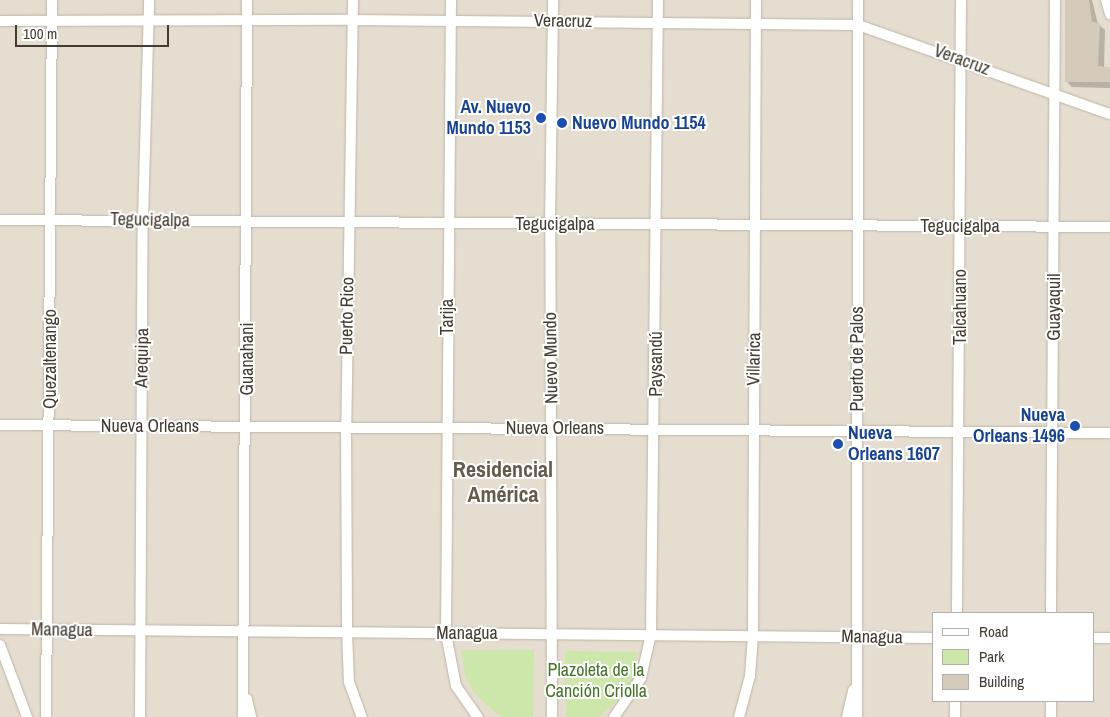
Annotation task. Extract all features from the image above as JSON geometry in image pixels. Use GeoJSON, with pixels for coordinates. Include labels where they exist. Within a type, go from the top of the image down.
{"type":"FeatureCollection","features":[{"type":"Feature","properties":{"kind":"street","name":"Quezaltenango"},"geometry":{"type":"LineString","coordinates":[[46,717],[50,425],[52,0]]}},
{"type":"Feature","properties":{"kind":"street","name":"Arequipa"},"geometry":{"type":"LineString","coordinates":[[140,717],[143,220],[149,0]]}},
{"type":"Feature","properties":{"kind":"street","name":"Guanahani"},"geometry":{"type":"LineString","coordinates":[[243,717],[246,632],[247,0]]}},
{"type":"Feature","properties":{"kind":"street","name":"Puerto Rico"},"geometry":{"type":"LineString","coordinates":[[347,631],[346,427],[353,0]]}},
{"type":"Feature","properties":{"kind":"street","name":"Tarija"},"geometry":{"type":"LineString","coordinates":[[446,634],[451,0]]}},
{"type":"Feature","properties":{"kind":"street","name":"Nuevo Mundo"},"geometry":{"type":"LineString","coordinates":[[552,717],[550,224],[553,0]]}},
{"type":"Feature","properties":{"kind":"street","name":"Paysandú"},"geometry":{"type":"LineString","coordinates":[[614,717],[642,678],[651,634],[655,429],[658,0]]}},
{"type":"Feature","properties":{"kind":"street","name":"Villarica"},"geometry":{"type":"LineString","coordinates":[[740,717],[750,676],[753,635],[756,0]]}},
{"type":"Feature","properties":{"kind":"street","name":"Puerto de Palos"},"geometry":{"type":"LineString","coordinates":[[857,717],[858,0]]}},
{"type":"Feature","properties":{"kind":"street","name":"Talcahuano"},"geometry":{"type":"LineString","coordinates":[[957,612],[961,0]]}},
{"type":"Feature","properties":{"kind":"street","name":"Guayaquil"},"geometry":{"type":"LineString","coordinates":[[1051,612],[1054,0]]}},
{"type":"Feature","properties":{"kind":"street"},"geometry":{"type":"LineString","coordinates":[[1106,0],[1110,14]]}},
{"type":"Feature","properties":{"kind":"street","name":"Veracruz"},"geometry":{"type":"LineString","coordinates":[[0,21],[353,20],[858,25],[960,59],[1110,114]]}},
{"type":"Feature","properties":{"kind":"street","name":"Tegucigalpa"},"geometry":{"type":"LineString","coordinates":[[0,220],[1110,227]]}},
{"type":"Feature","properties":{"kind":"street","name":"Nueva Orleans"},"geometry":{"type":"LineString","coordinates":[[0,425],[1110,433]]}},
{"type":"Feature","properties":{"kind":"street","name":"Managua"},"geometry":{"type":"LineString","coordinates":[[0,629],[932,638]]}},
{"type":"Feature","properties":{"kind":"street"},"geometry":{"type":"LineString","coordinates":[[347,631],[349,682],[362,717]]}},
{"type":"Feature","properties":{"kind":"street"},"geometry":{"type":"LineString","coordinates":[[446,634],[456,686],[478,717]]}},
{"type":"Feature","properties":{"kind":"street"},"geometry":{"type":"LineString","coordinates":[[1095,638],[1110,638]]}},
{"type":"Feature","properties":{"kind":"street"},"geometry":{"type":"LineString","coordinates":[[0,645],[27,717]]}},
{"type":"Feature","properties":{"kind":"street"},"geometry":{"type":"LineString","coordinates":[[847,717],[857,675]]}},
{"type":"Feature","properties":{"kind":"street"},"geometry":{"type":"LineString","coordinates":[[244,687],[251,717]]}},
{"type":"Feature","properties":{"kind":"street"},"geometry":{"type":"LineString","coordinates":[[955,717],[956,702]]}},
{"type":"Feature","properties":{"kind":"street"},"geometry":{"type":"LineString","coordinates":[[1051,702],[1051,717]]}},
{"type":"Feature","properties":{"kind":"shaded area"},"geometry":{"type":"Polygon","coordinates":[[[0,0],[1110,0],[1110,717],[0,717],[0,0]]]}},
{"type":"Feature","properties":{"kind":"green space"},"geometry":{"type":"Polygon","coordinates":[[[461,650],[534,650],[533,717],[502,717],[490,708],[473,691],[465,676],[461,650]]]}},
{"type":"Feature","properties":{"kind":"green space","name":"Plazoleta de la Canción Criolla"},"geometry":{"type":"Polygon","coordinates":[[[565,651],[638,652],[634,678],[626,693],[599,717],[566,717],[565,651]]]}},
{"type":"Feature","properties":{"kind":"building"},"geometry":{"type":"Polygon","coordinates":[[[1065,0],[1089,0],[1092,22],[1100,23],[1098,66],[1110,67],[1110,82],[1065,82],[1065,0]]]}},
{"type":"Feature","properties":{"kind":"place","name":"Av. Nuevo Mundo 1153"},"geometry":{"type":"Point","coordinates":[541,118]}},
{"type":"Feature","properties":{"kind":"place","name":"Nuevo Mundo 1154"},"geometry":{"type":"Point","coordinates":[562,123]}},
{"type":"Feature","properties":{"kind":"place","name":"Nueva Orleans 1496"},"geometry":{"type":"Point","coordinates":[1075,426]}},
{"type":"Feature","properties":{"kind":"place","name":"Nueva Orleans 1607"},"geometry":{"type":"Point","coordinates":[838,444]}},
{"type":"Feature","properties":{"kind":"district","name":"Residencial América"},"geometry":{"type":"Point","coordinates":[503,482]}}]}
